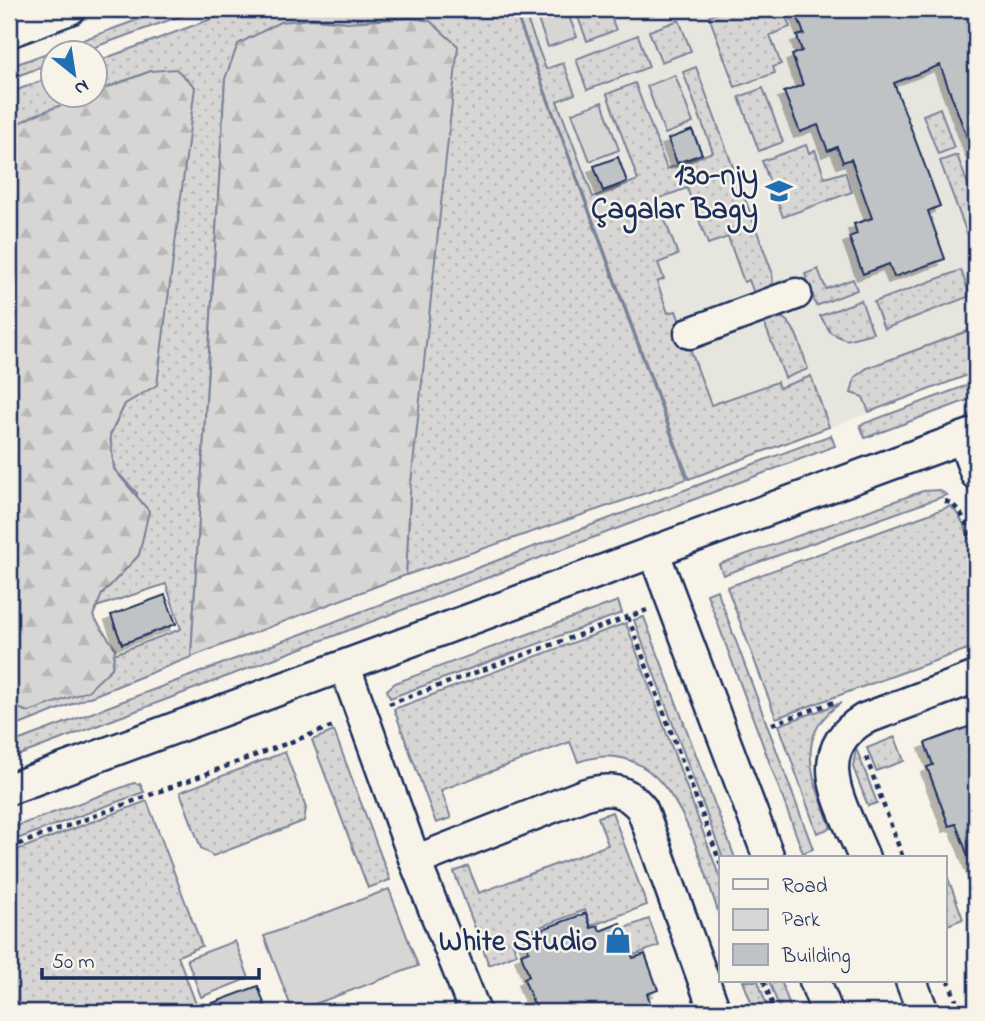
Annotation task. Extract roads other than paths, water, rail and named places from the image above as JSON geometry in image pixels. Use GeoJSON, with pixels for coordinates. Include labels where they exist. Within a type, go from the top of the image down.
{"type":"FeatureCollection","features":[{"type":"Feature","properties":{"kind":"street"},"geometry":{"type":"LineString","coordinates":[[9,32],[70,9]]}},
{"type":"Feature","properties":{"kind":"street"},"geometry":{"type":"LineString","coordinates":[[690,333],[796,294]]}},
{"type":"Feature","properties":{"kind":"street"},"geometry":{"type":"LineString","coordinates":[[9,789],[970,436],[976,474]]}},
{"type":"Feature","properties":{"kind":"street"},"geometry":{"type":"LineString","coordinates":[[654,553],[768,856]]}},
{"type":"Feature","properties":{"kind":"street"},"geometry":{"type":"LineString","coordinates":[[345,667],[415,861],[475,1012]]}},
{"type":"Feature","properties":{"kind":"street"},"geometry":{"type":"LineString","coordinates":[[863,856],[834,778],[831,761],[836,745],[847,729],[864,719],[976,677]]}},
{"type":"Feature","properties":{"kind":"street"},"geometry":{"type":"LineString","coordinates":[[415,861],[586,794],[604,789],[632,796],[642,809],[715,1012]]}},
{"type":"Feature","properties":{"kind":"street"},"geometry":{"type":"LineString","coordinates":[[815,982],[827,1012]]}},
{"type":"Feature","properties":{"kind":"street"},"geometry":{"type":"LineString","coordinates":[[911,982],[923,1012]]}},
{"type":"Feature","properties":{"kind":"place","name":"130-njy Çagalar Bagy"},"geometry":{"type":"Point","coordinates":[779,191]}},
{"type":"Feature","properties":{"kind":"place","name":"White Studio"},"geometry":{"type":"Point","coordinates":[618,940]}}]}
